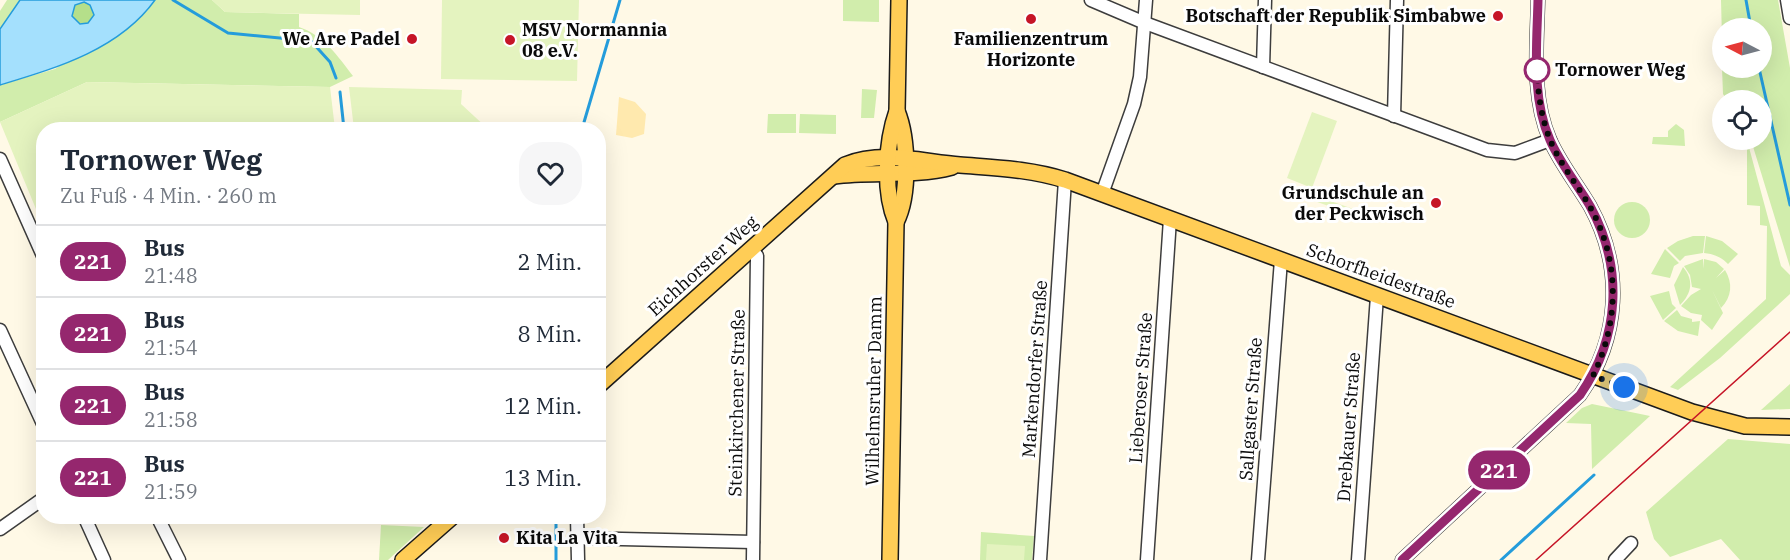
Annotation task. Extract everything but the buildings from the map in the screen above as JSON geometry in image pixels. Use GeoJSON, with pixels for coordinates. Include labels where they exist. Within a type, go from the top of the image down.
{"type":"FeatureCollection","features":[{"type":"Feature","properties":{"kind":"main road","name":"Wilhelmsruher Damm"},"geometry":{"type":"LineString","coordinates":[[890,560],[896,222],[903,209],[897,165],[903,127],[897,111],[899,0]]}},
{"type":"Feature","properties":{"kind":"main road","name":"Eichhorster Weg"},"geometry":{"type":"LineString","coordinates":[[606,379],[845,165],[857,160],[897,165]]}},
{"type":"Feature","properties":{"kind":"main road","name":"Schorfheidestraße"},"geometry":{"type":"LineString","coordinates":[[897,165],[933,171],[957,165],[1034,171],[1065,180],[1593,376],[1719,420],[1745,426],[1790,427]]}},
{"type":"Feature","properties":{"kind":"main road"},"geometry":{"type":"LineString","coordinates":[[403,560],[444,524]]}},
{"type":"Feature","properties":{"kind":"street"},"geometry":{"type":"LineString","coordinates":[[1091,0],[1145,23],[1472,145],[1501,153],[1527,150],[1550,140]]}},
{"type":"Feature","properties":{"kind":"street"},"geometry":{"type":"LineString","coordinates":[[1102,194],[1134,105],[1146,0]]}},
{"type":"Feature","properties":{"kind":"street"},"geometry":{"type":"LineString","coordinates":[[1263,67],[1265,0]]}},
{"type":"Feature","properties":{"kind":"street"},"geometry":{"type":"LineString","coordinates":[[1394,116],[1397,0]]}},
{"type":"Feature","properties":{"kind":"street"},"geometry":{"type":"LineString","coordinates":[[1402,560],[1577,398],[1593,376],[1602,358],[1611,323],[1614,291],[1612,267],[1602,231],[1550,140],[1540,105],[1538,0]]}},
{"type":"Feature","properties":{"kind":"street"},"geometry":{"type":"LineString","coordinates":[[1787,0],[1790,18]]}},
{"type":"Feature","properties":{"kind":"street"},"geometry":{"type":"LineString","coordinates":[[0,159],[36,240]]}},
{"type":"Feature","properties":{"kind":"street","name":"Markendorfer Straße"},"geometry":{"type":"LineString","coordinates":[[1040,560],[1065,180]]}},
{"type":"Feature","properties":{"kind":"street"},"geometry":{"type":"LineString","coordinates":[[0,195],[13,190]]}},
{"type":"Feature","properties":{"kind":"street","name":"Lieberoser Straße"},"geometry":{"type":"LineString","coordinates":[[1147,560],[1170,219]]}},
{"type":"Feature","properties":{"kind":"street","name":"Steinkirchener Straße"},"geometry":{"type":"LineString","coordinates":[[751,249],[757,256],[753,560]]}},
{"type":"Feature","properties":{"kind":"street","name":"Sallgaster Straße"},"geometry":{"type":"LineString","coordinates":[[1258,560],[1281,260]]}},
{"type":"Feature","properties":{"kind":"street","name":"Drebkauer Straße"},"geometry":{"type":"LineString","coordinates":[[1358,560],[1377,296]]}},
{"type":"Feature","properties":{"kind":"street"},"geometry":{"type":"LineString","coordinates":[[0,330],[36,409]]}},
{"type":"Feature","properties":{"kind":"street"},"geometry":{"type":"LineString","coordinates":[[0,529],[36,504]]}},
{"type":"Feature","properties":{"kind":"street"},"geometry":{"type":"LineString","coordinates":[[88,524],[104,560]]}},
{"type":"Feature","properties":{"kind":"street"},"geometry":{"type":"LineString","coordinates":[[161,524],[179,560]]}},
{"type":"Feature","properties":{"kind":"street"},"geometry":{"type":"LineString","coordinates":[[578,524],[578,560]]}},
{"type":"Feature","properties":{"kind":"street"},"geometry":{"type":"LineString","coordinates":[[578,538],[753,542]]}},
{"type":"Feature","properties":{"kind":"street"},"geometry":{"type":"LineString","coordinates":[[1615,560],[1631,543]]}},
{"type":"Feature","properties":{"kind":"green space"},"geometry":{"type":"Polygon","coordinates":[[[7,0],[20,0],[0,29],[0,11],[7,0]]]}},
{"type":"Feature","properties":{"kind":"green space"},"geometry":{"type":"Polygon","coordinates":[[[155,0],[212,0],[225,12],[299,14],[299,27],[323,41],[353,76],[330,87],[87,82],[0,122],[0,85],[55,69],[147,11],[155,0]]]}},
{"type":"Feature","properties":{"kind":"green space"},"geometry":{"type":"Polygon","coordinates":[[[212,0],[360,0],[360,15],[225,12],[212,0]]]}},
{"type":"Feature","properties":{"kind":"green space","name":"MSV Normannia 08 e.V."},"geometry":{"type":"Polygon","coordinates":[[[442,0],[579,0],[577,81],[441,79],[442,0]]]}},
{"type":"Feature","properties":{"kind":"green space"},"geometry":{"type":"Polygon","coordinates":[[[843,0],[879,0],[879,22],[843,21],[843,0]]]}},
{"type":"Feature","properties":{"kind":"green space"},"geometry":{"type":"Polygon","coordinates":[[[1721,0],[1778,0],[1790,68],[1790,267],[1754,150],[1772,150],[1772,90],[1723,90],[1722,78],[1772,78],[1772,18],[1721,18],[1721,0]]]}},
{"type":"Feature","properties":{"kind":"green space"},"geometry":{"type":"Polygon","coordinates":[[[83,2],[91,5],[94,13],[91,21],[83,24],[75,21],[72,13],[75,5],[83,2]]]}},
{"type":"Feature","properties":{"kind":"green space"},"geometry":{"type":"Polygon","coordinates":[[[87,82],[330,87],[334,122],[36,122],[36,209],[0,122],[87,82]]]}},
{"type":"Feature","properties":{"kind":"green space"},"geometry":{"type":"Polygon","coordinates":[[[349,87],[462,90],[461,104],[480,122],[353,122],[349,87]]]}},
{"type":"Feature","properties":{"kind":"green space"},"geometry":{"type":"Polygon","coordinates":[[[862,89],[877,90],[874,118],[861,118],[862,89]]]}},
{"type":"Feature","properties":{"kind":"green space"},"geometry":{"type":"Polygon","coordinates":[[[1312,112],[1337,121],[1312,188],[1287,178],[1312,112]]]}},
{"type":"Feature","properties":{"kind":"green space"},"geometry":{"type":"Polygon","coordinates":[[[768,114],[796,114],[796,133],[767,133],[768,114]]]}},
{"type":"Feature","properties":{"kind":"green space"},"geometry":{"type":"Polygon","coordinates":[[[800,114],[836,115],[836,134],[799,133],[800,114]]]}},
{"type":"Feature","properties":{"kind":"green space"},"geometry":{"type":"Polygon","coordinates":[[[1676,124],[1684,130],[1685,146],[1652,144],[1653,137],[1668,137],[1668,131],[1676,124]]]}},
{"type":"Feature","properties":{"kind":"green space"},"geometry":{"type":"Polygon","coordinates":[[[1747,150],[1750,150],[1781,266],[1790,275],[1790,294],[1720,358],[1678,390],[1670,387],[1766,299],[1767,226],[1760,225],[1760,206],[1747,205],[1747,150]]]}},
{"type":"Feature","properties":{"kind":"green space"},"geometry":{"type":"Polygon","coordinates":[[[1285,185],[1359,211],[1357,216],[1283,190],[1285,185]]]}},
{"type":"Feature","properties":{"kind":"green space"},"geometry":{"type":"Polygon","coordinates":[[[1632,202],[1645,207],[1650,220],[1645,233],[1632,238],[1619,233],[1614,220],[1619,207],[1632,202]]]}},
{"type":"Feature","properties":{"kind":"green space"},"geometry":{"type":"Polygon","coordinates":[[[1693,236],[1705,236],[1703,253],[1685,256],[1680,261],[1667,248],[1678,241],[1693,236]]]}},
{"type":"Feature","properties":{"kind":"green space"},"geometry":{"type":"Polygon","coordinates":[[[1706,236],[1722,241],[1738,254],[1728,264],[1717,256],[1704,253],[1706,236]]]}},
{"type":"Feature","properties":{"kind":"green space"},"geometry":{"type":"Polygon","coordinates":[[[1665,249],[1679,263],[1674,266],[1670,278],[1651,274],[1665,249]]]}},
{"type":"Feature","properties":{"kind":"green space"},"geometry":{"type":"Polygon","coordinates":[[[1703,259],[1703,269],[1704,259],[1716,262],[1724,269],[1716,278],[1725,270],[1730,285],[1729,295],[1721,308],[1712,290],[1723,313],[1712,330],[1701,320],[1702,315],[1691,313],[1681,306],[1691,295],[1701,289],[1692,287],[1690,275],[1684,266],[1703,259]]]}},
{"type":"Feature","properties":{"kind":"green space"},"geometry":{"type":"Polygon","coordinates":[[[1683,267],[1689,277],[1690,286],[1687,296],[1680,305],[1674,285],[1683,267]]]}},
{"type":"Feature","properties":{"kind":"green space"},"geometry":{"type":"Polygon","coordinates":[[[1669,291],[1672,304],[1676,308],[1663,320],[1650,296],[1669,291]]]}},
{"type":"Feature","properties":{"kind":"green space"},"geometry":{"type":"Polygon","coordinates":[[[1677,310],[1681,316],[1692,319],[1692,322],[1700,321],[1698,336],[1678,331],[1664,321],[1677,310]]]}},
{"type":"Feature","properties":{"kind":"green space"},"geometry":{"type":"Polygon","coordinates":[[[1790,384],[1790,409],[1761,410],[1790,384]]]}},
{"type":"Feature","properties":{"kind":"green space"},"geometry":{"type":"Polygon","coordinates":[[[1592,404],[1650,416],[1592,469],[1591,424],[1566,423],[1582,408],[1592,404]]]}},
{"type":"Feature","properties":{"kind":"green space"},"geometry":{"type":"Polygon","coordinates":[[[1728,439],[1790,444],[1790,560],[1740,560],[1721,539],[1670,557],[1654,539],[1646,512],[1728,439]]]}},
{"type":"Feature","properties":{"kind":"green space"},"geometry":{"type":"Polygon","coordinates":[[[381,525],[424,527],[388,560],[379,560],[381,525]]]}},
{"type":"Feature","properties":{"kind":"green space"},"geometry":{"type":"Polygon","coordinates":[[[981,532],[1034,536],[1032,560],[980,560],[981,532]]]}},
{"type":"Feature","properties":{"kind":"green space"},"geometry":{"type":"Polygon","coordinates":[[[987,544],[1025,546],[1024,560],[986,560],[987,544]]]}},
{"type":"Feature","properties":{"kind":"sand"},"geometry":{"type":"Polygon","coordinates":[[[619,97],[635,102],[646,114],[644,134],[632,138],[616,135],[619,97]]]}},
{"type":"Feature","properties":{"kind":"water"},"geometry":{"type":"Polygon","coordinates":[[[20,0],[155,0],[123,32],[85,55],[43,72],[0,85],[0,29],[20,0]],[[84,2],[75,5],[72,16],[80,24],[88,23],[94,15],[90,5],[84,2]]]}},
{"type":"Feature","properties":{"kind":"waterway"},"geometry":{"type":"LineString","coordinates":[[173,0],[228,33],[311,41],[330,62],[336,78]]}},
{"type":"Feature","properties":{"kind":"waterway"},"geometry":{"type":"LineString","coordinates":[[584,122],[620,0]]}},
{"type":"Feature","properties":{"kind":"waterway"},"geometry":{"type":"LineString","coordinates":[[1746,0],[1749,18]]}},
{"type":"Feature","properties":{"kind":"waterway"},"geometry":{"type":"LineString","coordinates":[[1761,78],[1790,205]]}},
{"type":"Feature","properties":{"kind":"waterway"},"geometry":{"type":"LineString","coordinates":[[340,92],[343,122]]}},
{"type":"Feature","properties":{"kind":"waterway"},"geometry":{"type":"LineString","coordinates":[[1501,560],[1594,475]]}},
{"type":"Feature","properties":{"kind":"waterway"},"geometry":{"type":"LineString","coordinates":[[556,524],[556,560]]}},
{"type":"Feature","properties":{"kind":"tram line"},"geometry":{"type":"LineString","coordinates":[[1536,560],[1790,332]]}},
{"type":"Feature","properties":{"kind":"bus line","name":"221"},"geometry":{"type":"LineString","coordinates":[[1402,560],[1580,395],[1602,358],[1608,337],[1614,291],[1614,278],[1608,250],[1602,231],[1589,206],[1550,140],[1540,105],[1537,70],[1538,0]]}},
{"type":"Feature","properties":{"kind":"place","name":"Botschaft der Republik Simbabwe"},"geometry":{"type":"Point","coordinates":[1498,16]}},
{"type":"Feature","properties":{"kind":"place","name":"Familienzentrum Horizonte"},"geometry":{"type":"Point","coordinates":[1031,19]}},
{"type":"Feature","properties":{"kind":"place","name":"We Are Padel"},"geometry":{"type":"Point","coordinates":[412,39]}},
{"type":"Feature","properties":{"kind":"place","name":"MSV Normannia 08 e.V."},"geometry":{"type":"Point","coordinates":[510,40]}},
{"type":"Feature","properties":{"kind":"place","name":"Tornower Weg"},"geometry":{"type":"Point","coordinates":[1537,70]}},
{"type":"Feature","properties":{"kind":"place","name":"Grundschule an der Peckwisch"},"geometry":{"type":"Point","coordinates":[1436,203]}},
{"type":"Feature","properties":{"kind":"place","name":"Kita La Vita"},"geometry":{"type":"Point","coordinates":[504,538]}},
{"type":"Feature","properties":{"kind":"route"},"geometry":{"type":"LineString","coordinates":[[1537,70],[1540,105],[1550,140],[1602,231],[1612,267],[1614,291],[1611,323],[1602,358],[1593,376],[1624,387]]}}]}
